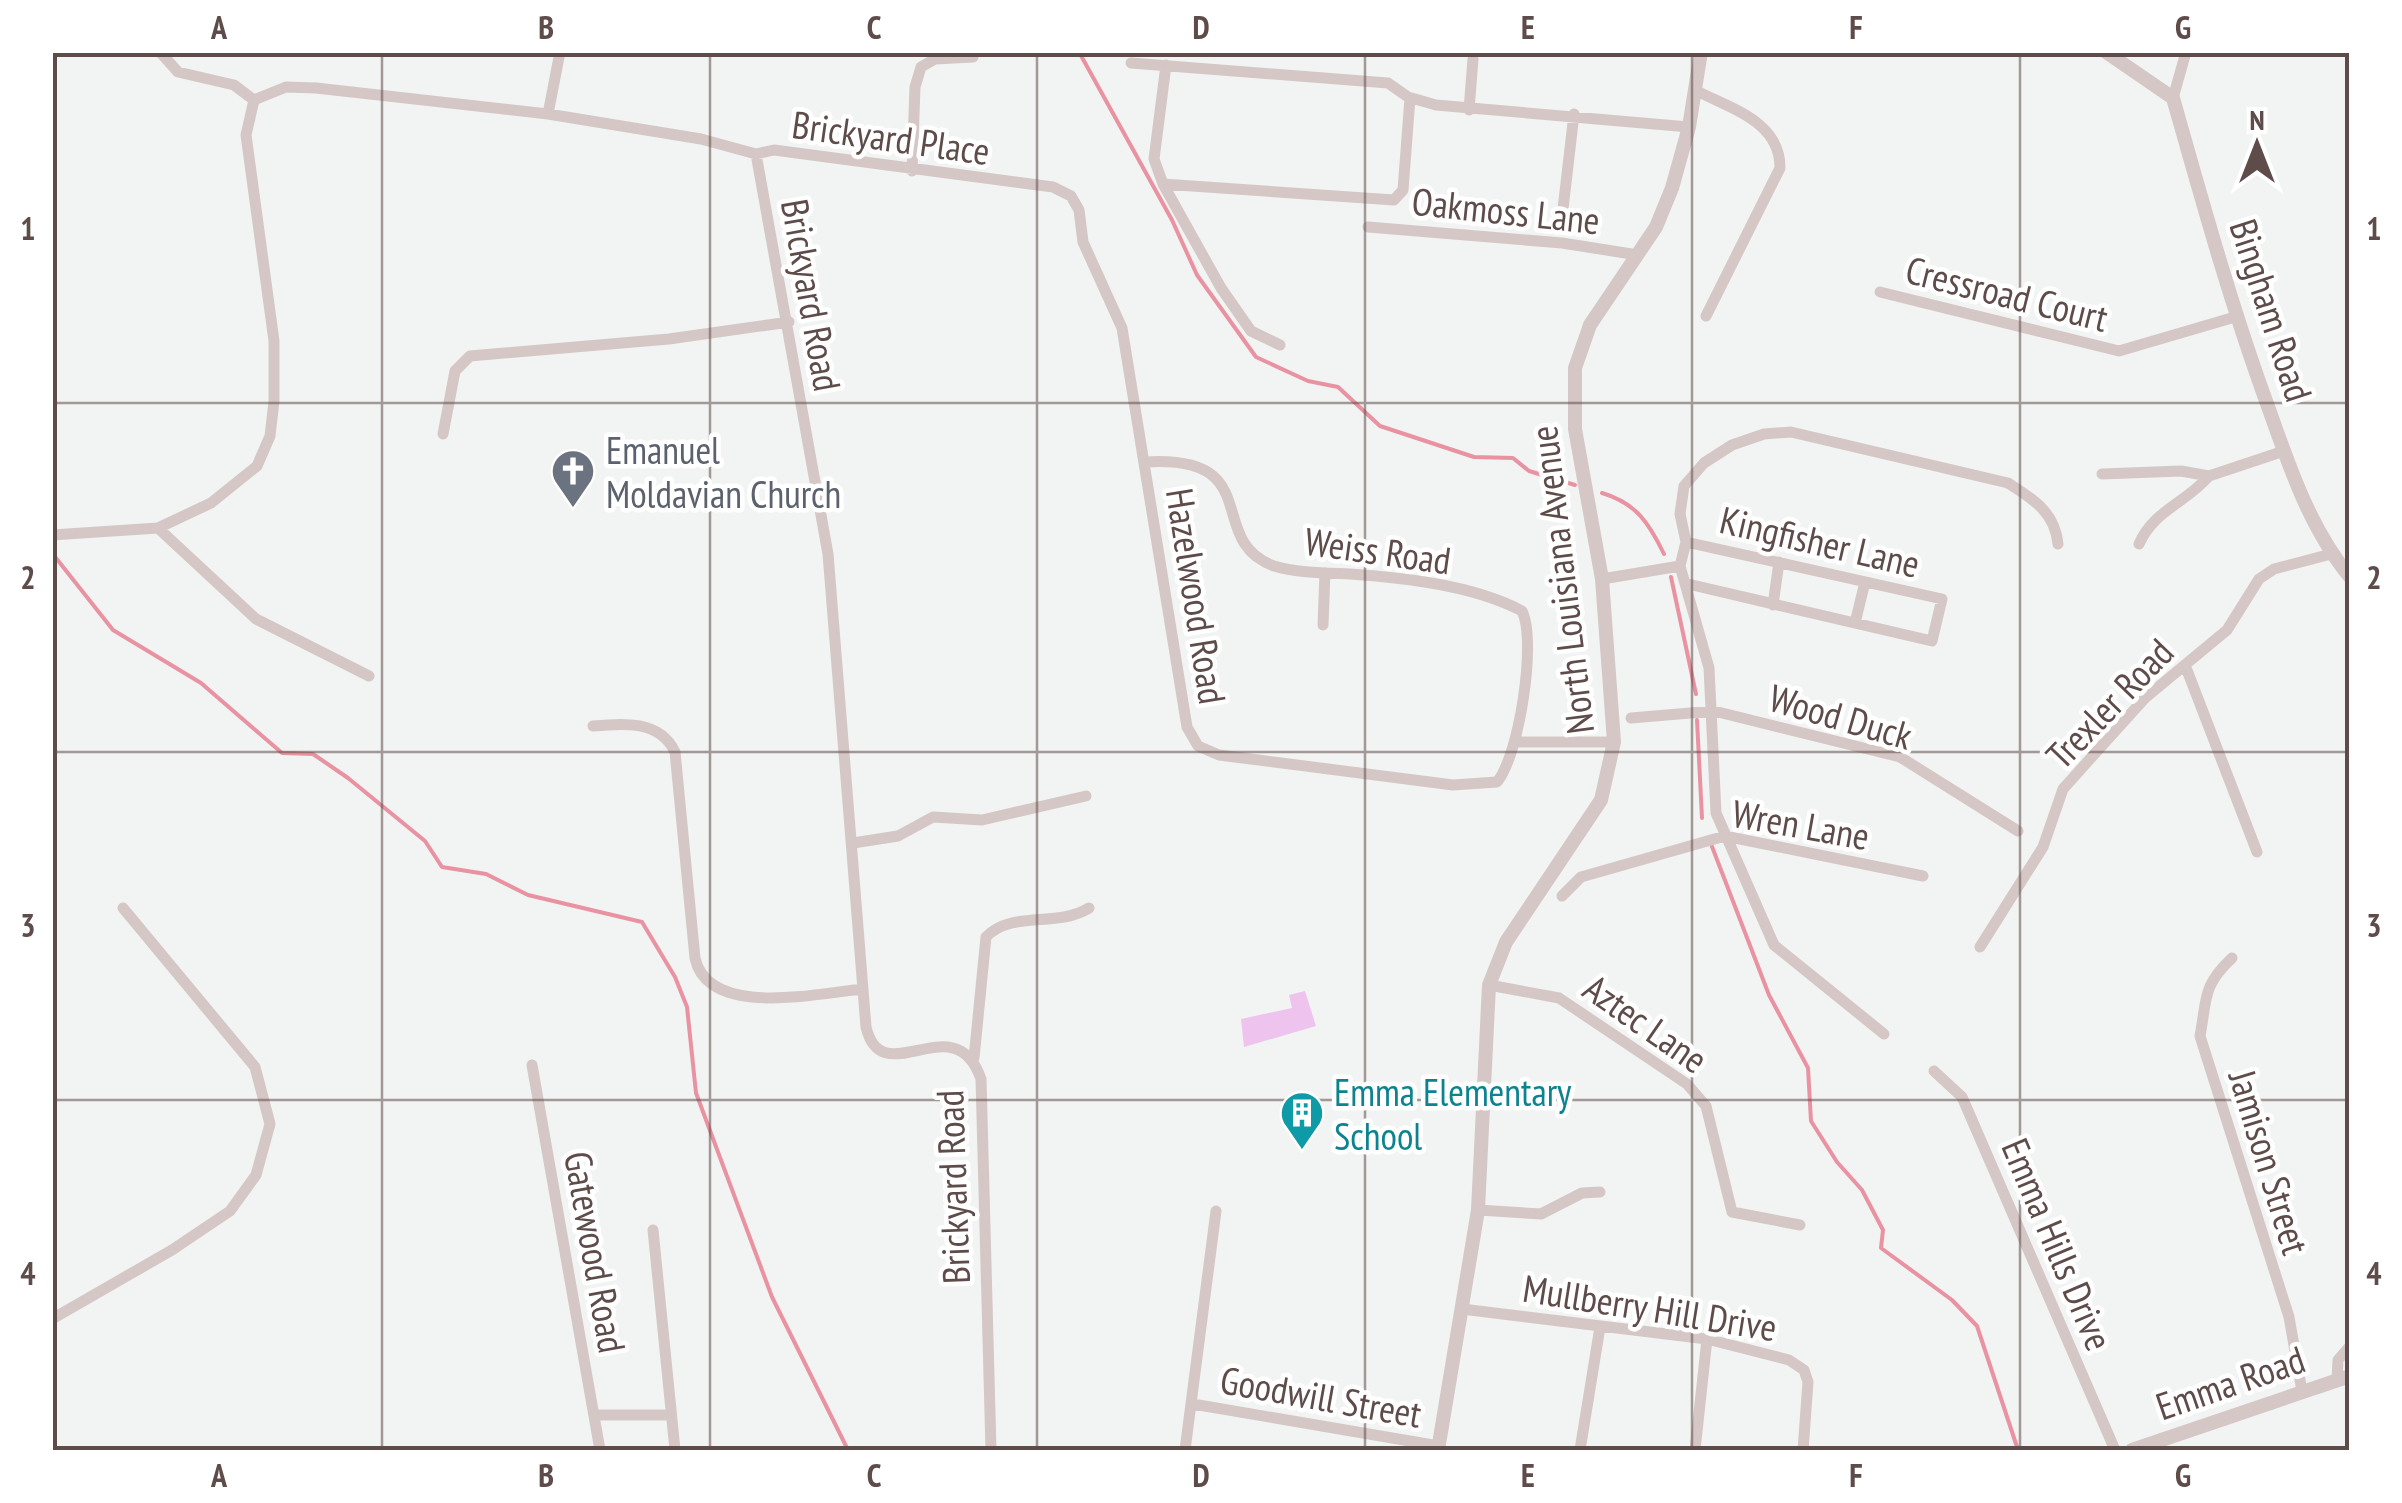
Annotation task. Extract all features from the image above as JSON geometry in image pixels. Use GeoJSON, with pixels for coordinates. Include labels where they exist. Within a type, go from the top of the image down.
{"type":"FeatureCollection","features":[{"type":"Feature","properties":{"kind":"street"},"geometry":{"type":"LineString","coordinates":[[52,535],[158,528],[211,503],[257,466],[270,436],[274,341],[246,136],[254,100],[220,80],[178,72],[160,52]]}},
{"type":"Feature","properties":{"kind":"street"},"geometry":{"type":"LineString","coordinates":[[548,114],[560,52]]}},
{"type":"Feature","properties":{"kind":"street","name":"North Louisiana Avenue"},"geometry":{"type":"LineString","coordinates":[[1439,1448],[1478,1210],[1489,986],[1506,942],[1601,800],[1614,742],[1602,580],[1575,430],[1573,384],[1590,326],[1638,255],[1672,188],[1701,52]]}},
{"type":"Feature","properties":{"kind":"street"},"geometry":{"type":"LineString","coordinates":[[2106,52],[2173,98],[2186,52]]}},
{"type":"Feature","properties":{"kind":"street"},"geometry":{"type":"LineString","coordinates":[[912,171],[915,86],[920,67],[935,59],[973,57]]}},
{"type":"Feature","properties":{"kind":"street"},"geometry":{"type":"LineString","coordinates":[[1469,110],[1473,59]]}},
{"type":"Feature","properties":{"kind":"street"},"geometry":{"type":"LineString","coordinates":[[1131,63],[1388,83],[1410,98],[1469,110],[1574,114],[1688,127]]}},
{"type":"Feature","properties":{"kind":"street"},"geometry":{"type":"LineString","coordinates":[[1166,66],[1154,159],[1163,184],[1221,288],[1251,331],[1280,345]]}},
{"type":"Feature","properties":{"kind":"street","name":"Brickyard Road"},"geometry":{"type":"LineString","coordinates":[[254,100],[286,88],[316,88],[548,114],[700,139],[756,154],[828,554],[866,1027],[875,1047],[898,1055],[950,1045],[963,1048],[974,1058],[980,1078],[991,1450]]}},
{"type":"Feature","properties":{"kind":"street"},"geometry":{"type":"LineString","coordinates":[[1695,90],[1764,126],[1776,137],[1780,152],[1780,168],[1706,316]]}},
{"type":"Feature","properties":{"kind":"street"},"geometry":{"type":"LineString","coordinates":[[1163,184],[1394,200],[1403,190],[1410,98]]}},
{"type":"Feature","properties":{"kind":"street","name":"Bingham Road"},"geometry":{"type":"LineString","coordinates":[[2173,98],[2236,318],[2284,451],[2331,554],[2350,577]]}},
{"type":"Feature","properties":{"kind":"street"},"geometry":{"type":"LineString","coordinates":[[1561,226],[1574,114]]}},
{"type":"Feature","properties":{"kind":"street","name":"Brickyard Place"},"geometry":{"type":"LineString","coordinates":[[756,154],[774,150],[1018,185]]}},
{"type":"Feature","properties":{"kind":"street","name":"Hazelwood Road"},"geometry":{"type":"LineString","coordinates":[[1018,185],[1052,188],[1071,196],[1079,210],[1083,242],[1122,328],[1187,727],[1198,746],[1220,755],[1454,785],[1497,782],[1509,768],[1516,742]]}},
{"type":"Feature","properties":{"kind":"street","name":"Oakmoss Lane"},"geometry":{"type":"LineString","coordinates":[[1368,227],[1562,243],[1638,255]]}},
{"type":"Feature","properties":{"kind":"street","name":"Cressroad Court"},"geometry":{"type":"LineString","coordinates":[[1880,292],[2118,351],[2236,318]]}},
{"type":"Feature","properties":{"kind":"street"},"geometry":{"type":"LineString","coordinates":[[443,434],[455,371],[470,356],[669,339],[789,322]]}},
{"type":"Feature","properties":{"kind":"street"},"geometry":{"type":"LineString","coordinates":[[1884,1034],[1774,944],[1716,813],[1709,668],[1680,566],[1686,542],[1680,514],[1684,486],[1704,463],[1732,445],[1764,434],[1791,432],[2008,483],[2038,502],[2056,527],[2058,544]]}},
{"type":"Feature","properties":{"kind":"street"},"geometry":{"type":"LineString","coordinates":[[2102,474],[2181,471],[2209,476],[2284,451]]}},
{"type":"Feature","properties":{"kind":"street","name":"Weiss Road"},"geometry":{"type":"LineString","coordinates":[[1146,462],[1182,460],[1201,465],[1220,482],[1247,547],[1273,565],[1444,587],[1500,600],[1522,611],[1527,622],[1516,742]]}},
{"type":"Feature","properties":{"kind":"street"},"geometry":{"type":"LineString","coordinates":[[2139,544],[2148,524],[2198,489],[2209,476]]}},
{"type":"Feature","properties":{"kind":"street"},"geometry":{"type":"LineString","coordinates":[[158,528],[256,619],[370,676]]}},
{"type":"Feature","properties":{"kind":"street","name":"Kingfisher Lane"},"geometry":{"type":"LineString","coordinates":[[1686,542],[1942,598],[1932,641],[1855,623]]}},
{"type":"Feature","properties":{"kind":"street","name":"Trexler Road"},"geometry":{"type":"LineString","coordinates":[[1980,947],[2043,847],[2063,789],[2144,698],[2228,630],[2259,579],[2274,569],[2315,562],[2331,554]]}},
{"type":"Feature","properties":{"kind":"street"},"geometry":{"type":"LineString","coordinates":[[1773,605],[1779,562]]}},
{"type":"Feature","properties":{"kind":"street"},"geometry":{"type":"LineString","coordinates":[[1602,580],[1680,566]]}},
{"type":"Feature","properties":{"kind":"street"},"geometry":{"type":"LineString","coordinates":[[1323,625],[1326,573]]}},
{"type":"Feature","properties":{"kind":"street"},"geometry":{"type":"LineString","coordinates":[[1688,584],[1855,623],[1865,582]]}},
{"type":"Feature","properties":{"kind":"street"},"geometry":{"type":"LineString","coordinates":[[2185,665],[2258,852]]}},
{"type":"Feature","properties":{"kind":"street","name":"Wood Duck"},"geometry":{"type":"LineString","coordinates":[[1631,718],[1714,712],[1900,757],[2018,831]]}},
{"type":"Feature","properties":{"kind":"street"},"geometry":{"type":"LineString","coordinates":[[592,726],[646,727],[663,735],[675,752],[695,958],[702,976],[720,988],[755,998],[863,989]]}},
{"type":"Feature","properties":{"kind":"street"},"geometry":{"type":"LineString","coordinates":[[1516,742],[1614,742]]}},
{"type":"Feature","properties":{"kind":"street"},"geometry":{"type":"LineString","coordinates":[[853,843],[898,836],[933,817],[982,820],[1086,796]]}},
{"type":"Feature","properties":{"kind":"street","name":"Wren Lane"},"geometry":{"type":"LineString","coordinates":[[1562,896],[1581,877],[1725,836],[1923,876]]}},
{"type":"Feature","properties":{"kind":"street"},"geometry":{"type":"LineString","coordinates":[[52,1319],[174,1249],[230,1210],[256,1176],[270,1124],[255,1067],[123,908]]}},
{"type":"Feature","properties":{"kind":"street"},"geometry":{"type":"LineString","coordinates":[[974,1058],[986,937],[1002,924],[1068,918],[1089,908]]}},
{"type":"Feature","properties":{"kind":"street","name":"Jamison Street"},"geometry":{"type":"LineString","coordinates":[[2232,958],[2212,976],[2205,992],[2200,1036],[2289,1318],[2302,1391]]}},
{"type":"Feature","properties":{"kind":"street","name":"Aztec Lane"},"geometry":{"type":"LineString","coordinates":[[1489,986],[1559,998],[1686,1084],[1706,1106],[1730,1210],[1800,1225]]}},
{"type":"Feature","properties":{"kind":"street","name":"Gatewood Road"},"geometry":{"type":"LineString","coordinates":[[532,1065],[600,1450]]}},
{"type":"Feature","properties":{"kind":"street","name":"Emma Hills Drive"},"geometry":{"type":"LineString","coordinates":[[1934,1071],[1962,1096],[2115,1450]]}},
{"type":"Feature","properties":{"kind":"street"},"geometry":{"type":"LineString","coordinates":[[1478,1210],[1541,1214],[1582,1194],[1600,1192]]}},
{"type":"Feature","properties":{"kind":"street"},"geometry":{"type":"LineString","coordinates":[[1185,1450],[1216,1211]]}},
{"type":"Feature","properties":{"kind":"street"},"geometry":{"type":"LineString","coordinates":[[653,1230],[675,1450]]}},
{"type":"Feature","properties":{"kind":"street","name":"Mullberry Hill Drive"},"geometry":{"type":"LineString","coordinates":[[1462,1309],[1706,1339],[1789,1360],[1804,1370],[1808,1382],[1802,1450]]}},
{"type":"Feature","properties":{"kind":"street"},"geometry":{"type":"LineString","coordinates":[[1580,1450],[1600,1327]]}},
{"type":"Feature","properties":{"kind":"street"},"geometry":{"type":"LineString","coordinates":[[1695,1450],[1706,1339]]}},
{"type":"Feature","properties":{"kind":"street"},"geometry":{"type":"LineString","coordinates":[[2343,1378],[2338,1360],[2350,1346]]}},
{"type":"Feature","properties":{"kind":"street","name":"Emma Road"},"geometry":{"type":"LineString","coordinates":[[2132,1450],[2343,1378]]}},
{"type":"Feature","properties":{"kind":"street","name":"Goodwill Street"},"geometry":{"type":"LineString","coordinates":[[1193,1404],[1439,1448]]}},
{"type":"Feature","properties":{"kind":"street"},"geometry":{"type":"LineString","coordinates":[[595,1414],[671,1415]]}},
{"type":"Feature","properties":{"kind":"shaded area"},"geometry":{"type":"Polygon","coordinates":[[[1305,991],[1316,1026],[1244,1047],[1241,1019],[1292,1008],[1289,995],[1305,991]]]}},
{"type":"Feature","properties":{"kind":"waterway"},"geometry":{"type":"LineString","coordinates":[[1079,52],[1172,220],[1197,275],[1256,357],[1308,381],[1338,387],[1380,426],[1474,457],[1513,458],[1529,471],[1575,485]]}},
{"type":"Feature","properties":{"kind":"waterway"},"geometry":{"type":"LineString","coordinates":[[1602,493],[1624,502],[1640,516],[1664,554]]}},
{"type":"Feature","properties":{"kind":"waterway"},"geometry":{"type":"LineString","coordinates":[[52,553],[113,630],[201,683],[282,753],[313,754],[348,778],[425,841],[442,867],[486,874],[528,895],[642,922],[675,977],[687,1007],[696,1093],[772,1297],[848,1450]]}},
{"type":"Feature","properties":{"kind":"waterway"},"geometry":{"type":"LineString","coordinates":[[1671,577],[1696,694]]}},
{"type":"Feature","properties":{"kind":"waterway"},"geometry":{"type":"LineString","coordinates":[[1697,720],[1702,818]]}},
{"type":"Feature","properties":{"kind":"waterway"},"geometry":{"type":"LineString","coordinates":[[1711,844],[1769,995],[1808,1068],[1811,1121],[1837,1162],[1862,1190],[1883,1230],[1881,1248],[1952,1300],[1977,1326],[2018,1450]]}},
{"type":"Feature","properties":{"kind":"waterway"},"geometry":{"type":"LineString","coordinates":[[2261,1450],[2268,1449]]}},
{"type":"Feature","properties":{"kind":"railway"},"geometry":{"type":"LineString","coordinates":[[2326,1450],[2350,1448]]}},
{"type":"Feature","properties":{"kind":"place","name":"Emanuel Moldavian Church"},"geometry":{"type":"Point","coordinates":[573,509]}},
{"type":"Feature","properties":{"kind":"place","name":"Emma Elementary School"},"geometry":{"type":"Point","coordinates":[1302,1151]}}]}
